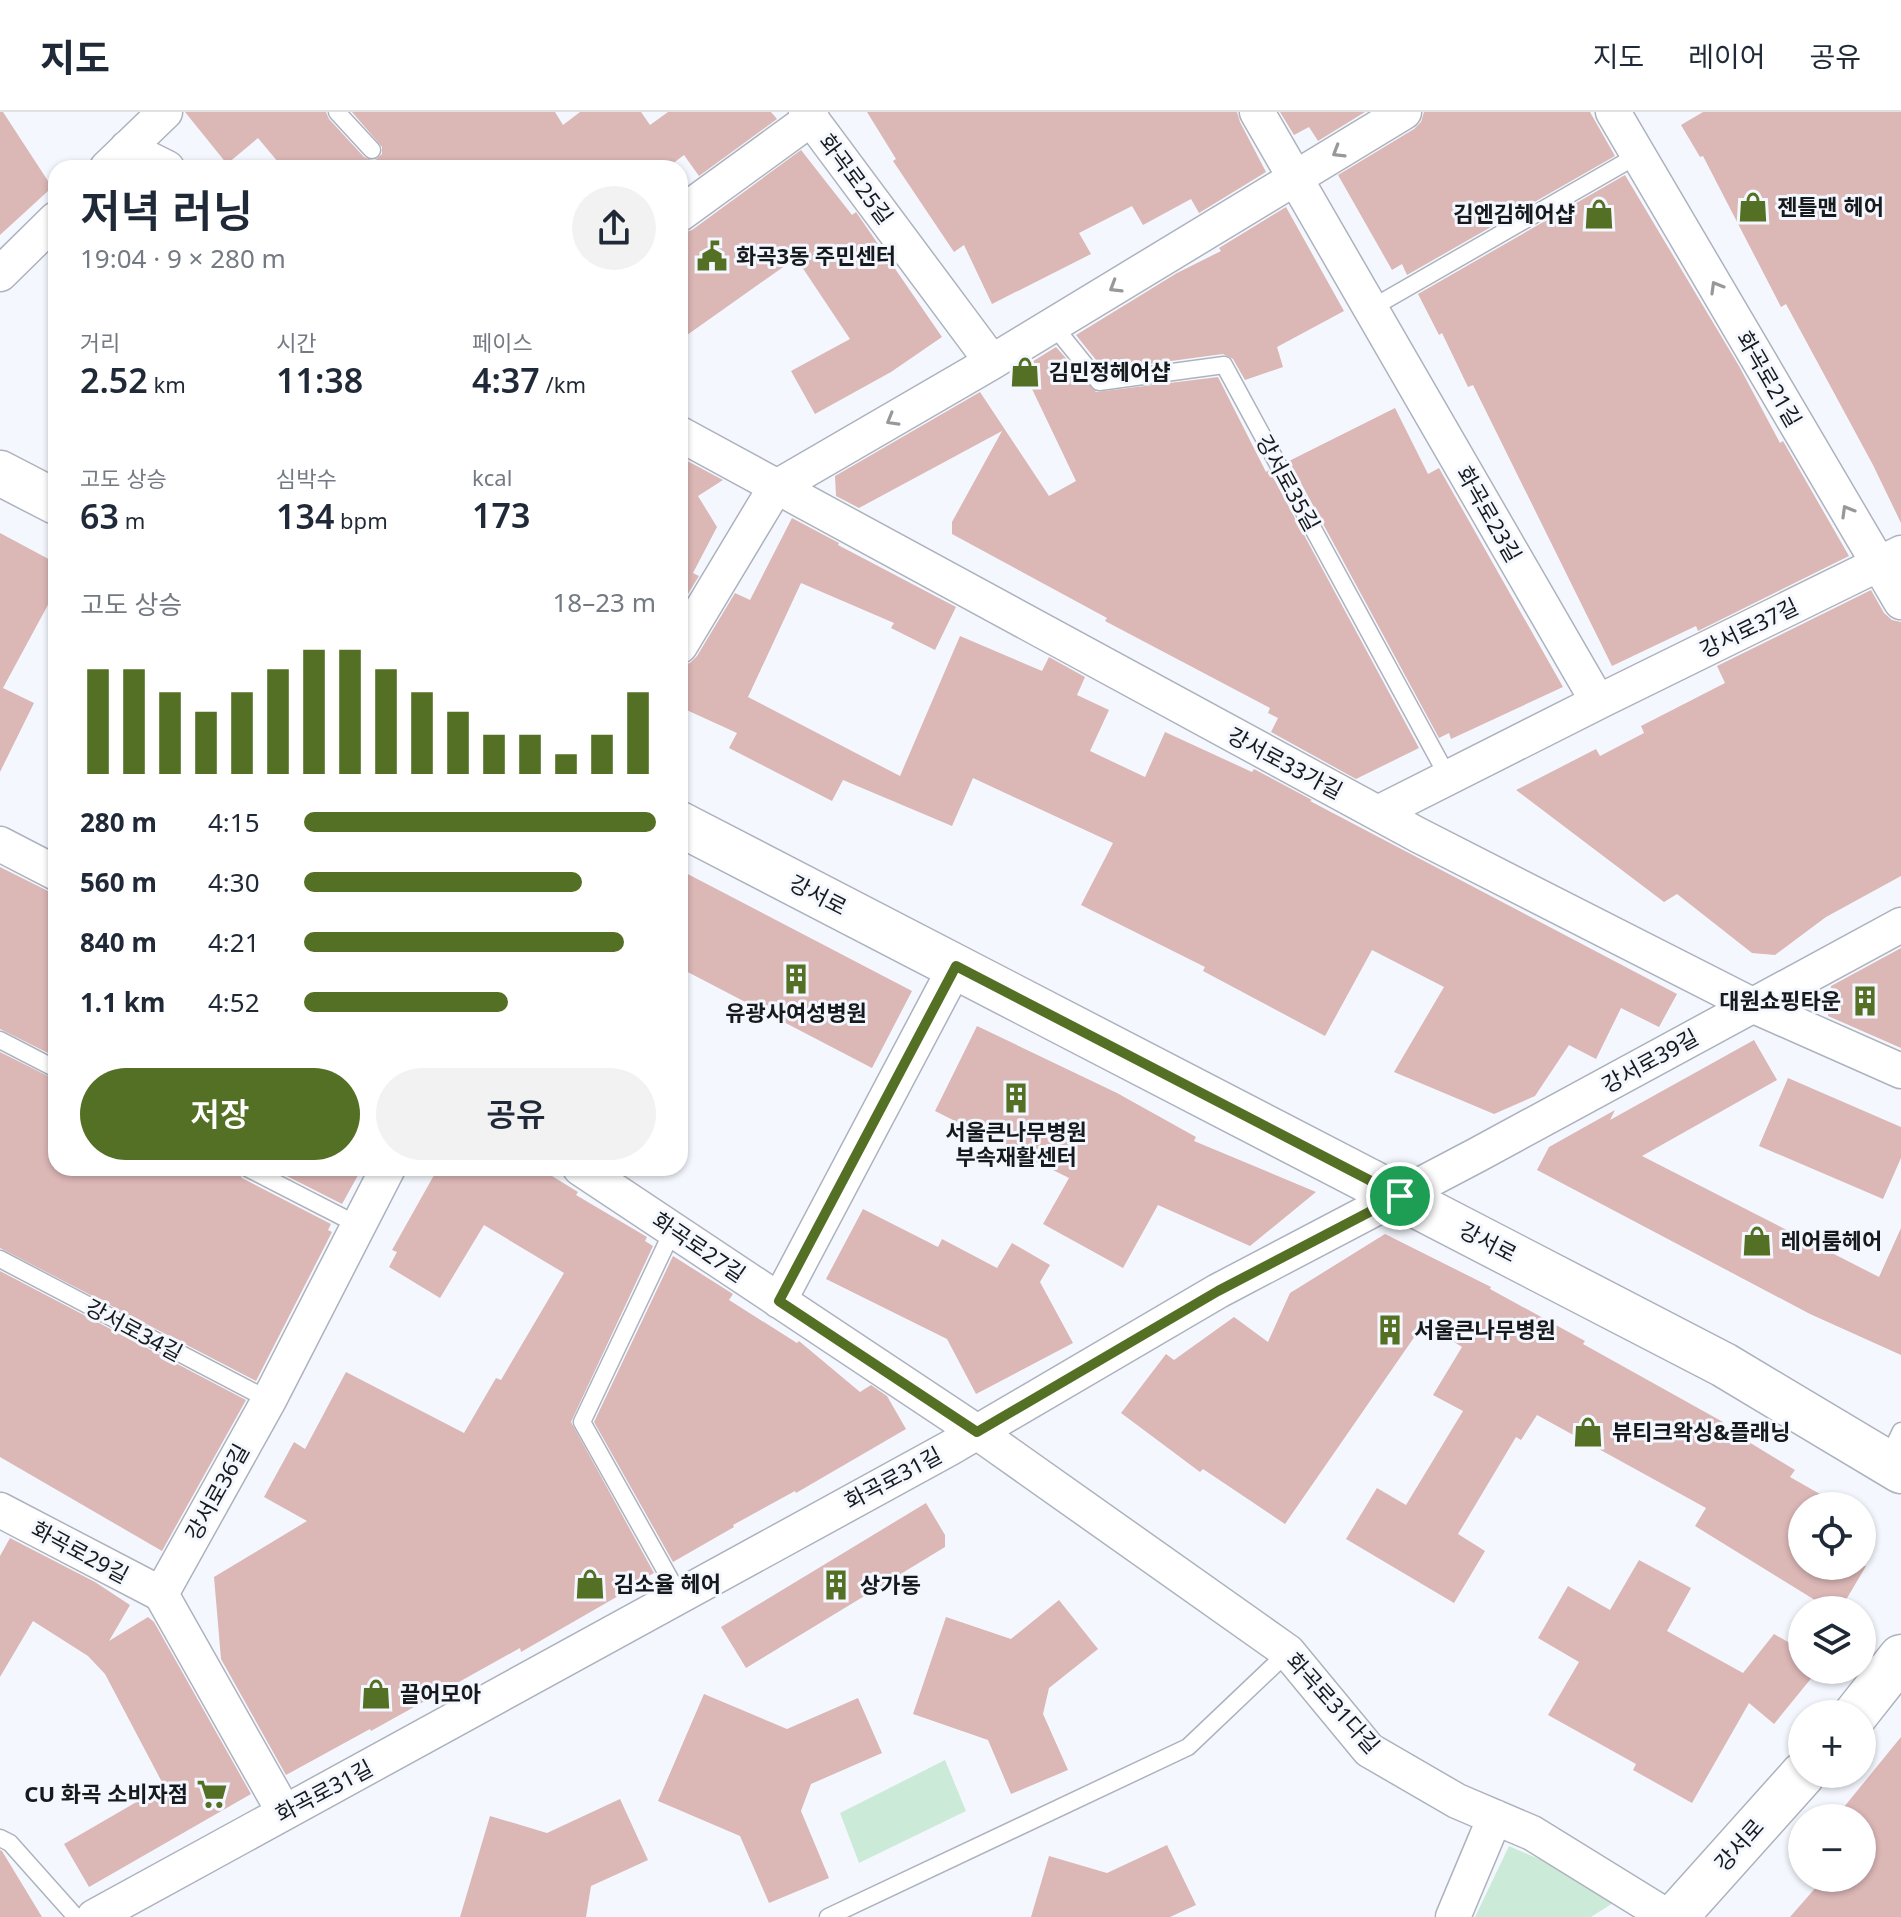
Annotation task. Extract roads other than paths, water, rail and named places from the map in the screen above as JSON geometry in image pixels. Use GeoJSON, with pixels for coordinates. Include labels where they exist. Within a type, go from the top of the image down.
{"type":"FeatureCollection","features":[{"type":"Feature","properties":{"kind":"main road"},"geometry":{"type":"LineString","coordinates":[[0,473],[48,498]]}},
{"type":"Feature","properties":{"kind":"main road","name":"강서로"},"geometry":{"type":"LineString","coordinates":[[688,828],[1896,1455]]}},
{"type":"Feature","properties":{"kind":"main road"},"geometry":{"type":"LineString","coordinates":[[1867,1700],[1901,1657]]}},
{"type":"Feature","properties":{"kind":"main road","name":"강서로"},"geometry":{"type":"LineString","coordinates":[[1675,1917],[1790,1788]]}},
{"type":"Feature","properties":{"kind":"street"},"geometry":{"type":"LineString","coordinates":[[117,158],[165,112]]}},
{"type":"Feature","properties":{"kind":"street","name":"화곡로23길"},"geometry":{"type":"LineString","coordinates":[[1257,112],[1598,702]]}},
{"type":"Feature","properties":{"kind":"street"},"geometry":{"type":"LineString","coordinates":[[688,633],[775,488],[992,362],[1404,112]]}},
{"type":"Feature","properties":{"kind":"street","name":"화곡로21길"},"geometry":{"type":"LineString","coordinates":[[1613,112],[1890,559],[1901,602]]}},
{"type":"Feature","properties":{"kind":"street"},"geometry":{"type":"LineString","coordinates":[[688,208],[809,115]]}},
{"type":"Feature","properties":{"kind":"street","name":"화곡로25길"},"geometry":{"type":"LineString","coordinates":[[809,115],[992,362]]}},
{"type":"Feature","properties":{"kind":"street"},"geometry":{"type":"LineString","coordinates":[[0,274],[48,227]]}},
{"type":"Feature","properties":{"kind":"street","name":"강서로33가길"},"geometry":{"type":"LineString","coordinates":[[688,439],[1378,813],[1752,1005],[1901,1071]]}},
{"type":"Feature","properties":{"kind":"street","name":"강서로37길"},"geometry":{"type":"LineString","coordinates":[[1598,702],[1890,559]]}},
{"type":"Feature","properties":{"kind":"street"},"geometry":{"type":"LineString","coordinates":[[1378,813],[1598,702]]}},
{"type":"Feature","properties":{"kind":"street"},"geometry":{"type":"LineString","coordinates":[[0,844],[48,869]]}},
{"type":"Feature","properties":{"kind":"street","name":"강서로39길"},"geometry":{"type":"LineString","coordinates":[[1400,1196],[1901,925]]}},
{"type":"Feature","properties":{"kind":"street"},"geometry":{"type":"LineString","coordinates":[[779,1301],[956,966]]}},
{"type":"Feature","properties":{"kind":"street","name":"강서로36길"},"geometry":{"type":"LineString","coordinates":[[161,1594],[269,1400],[384,1176]]}},
{"type":"Feature","properties":{"kind":"street","name":"화곡로27길"},"geometry":{"type":"LineString","coordinates":[[592,1176],[977,1432]]}},
{"type":"Feature","properties":{"kind":"street","name":"화곡로31길"},"geometry":{"type":"LineString","coordinates":[[94,1917],[977,1432],[1218,1291],[1400,1196]]}},
{"type":"Feature","properties":{"kind":"street","name":"화곡로31다길"},"geometry":{"type":"LineString","coordinates":[[977,1432],[1288,1652],[1369,1750],[1457,1801],[1532,1833],[1668,1917]]}},
{"type":"Feature","properties":{"kind":"street","name":"화곡로29길"},"geometry":{"type":"LineString","coordinates":[[0,1510],[161,1594]]}},
{"type":"Feature","properties":{"kind":"street"},"geometry":{"type":"LineString","coordinates":[[161,1594],[284,1812]]}},
{"type":"Feature","properties":{"kind":"street"},"geometry":{"type":"LineString","coordinates":[[1453,1917],[1495,1817]]}},
{"type":"Feature","properties":{"kind":"lane"},"geometry":{"type":"LineString","coordinates":[[337,112],[372,150]]}},
{"type":"Feature","properties":{"kind":"lane"},"geometry":{"type":"LineString","coordinates":[[1370,309],[1638,155]]}},
{"type":"Feature","properties":{"kind":"lane","name":"강서로35길"},"geometry":{"type":"LineString","coordinates":[[1053,325],[1099,382],[1224,365],[1448,777]]}},
{"type":"Feature","properties":{"kind":"lane"},"geometry":{"type":"LineString","coordinates":[[0,1040],[48,1065]]}},
{"type":"Feature","properties":{"kind":"lane"},"geometry":{"type":"LineString","coordinates":[[263,1176],[358,1225]]}},
{"type":"Feature","properties":{"kind":"lane"},"geometry":{"type":"LineString","coordinates":[[673,1230],[582,1422],[679,1595]]}},
{"type":"Feature","properties":{"kind":"lane","name":"강서로34길"},"geometry":{"type":"LineString","coordinates":[[0,1259],[269,1400]]}},
{"type":"Feature","properties":{"kind":"lane"},"geometry":{"type":"LineString","coordinates":[[828,1917],[1188,1747],[1288,1652]]}},
{"type":"Feature","properties":{"kind":"lane"},"geometry":{"type":"LineString","coordinates":[[0,1838],[10,1843],[76,1917]]}},
{"type":"Feature","properties":{"kind":"place","name":"젠틀맨 헤어"},"geometry":{"type":"Point","coordinates":[1753,207]}},
{"type":"Feature","properties":{"kind":"place","name":"김엔김헤어샵"},"geometry":{"type":"Point","coordinates":[1599,214]}},
{"type":"Feature","properties":{"kind":"place","name":"화곡3동 주민센터"},"geometry":{"type":"Point","coordinates":[712,256]}},
{"type":"Feature","properties":{"kind":"place","name":"김민정헤어샵"},"geometry":{"type":"Point","coordinates":[1025,372]}},
{"type":"Feature","properties":{"kind":"place","name":"유광사여성병원"},"geometry":{"type":"Point","coordinates":[796,979]}},
{"type":"Feature","properties":{"kind":"place","name":"대원쇼핑타운"},"geometry":{"type":"Point","coordinates":[1865,1001]}},
{"type":"Feature","properties":{"kind":"place","name":"서울큰나무병원 부속재활센터"},"geometry":{"type":"Point","coordinates":[1016,1098]}},
{"type":"Feature","properties":{"kind":"place","name":"레어룸헤어"},"geometry":{"type":"Point","coordinates":[1757,1241]}},
{"type":"Feature","properties":{"kind":"place","name":"서울큰나무병원"},"geometry":{"type":"Point","coordinates":[1390,1330]}},
{"type":"Feature","properties":{"kind":"place","name":"뷰티크왁싱&플래닝"},"geometry":{"type":"Point","coordinates":[1588,1432]}},
{"type":"Feature","properties":{"kind":"place","name":"김소율 헤어"},"geometry":{"type":"Point","coordinates":[590,1584]}},
{"type":"Feature","properties":{"kind":"place","name":"상가동"},"geometry":{"type":"Point","coordinates":[836,1585]}},
{"type":"Feature","properties":{"kind":"place","name":"끌어모아"},"geometry":{"type":"Point","coordinates":[376,1694]}},
{"type":"Feature","properties":{"kind":"place","name":"CU 화곡 소비자점"},"geometry":{"type":"Point","coordinates":[212,1794]}}]}
